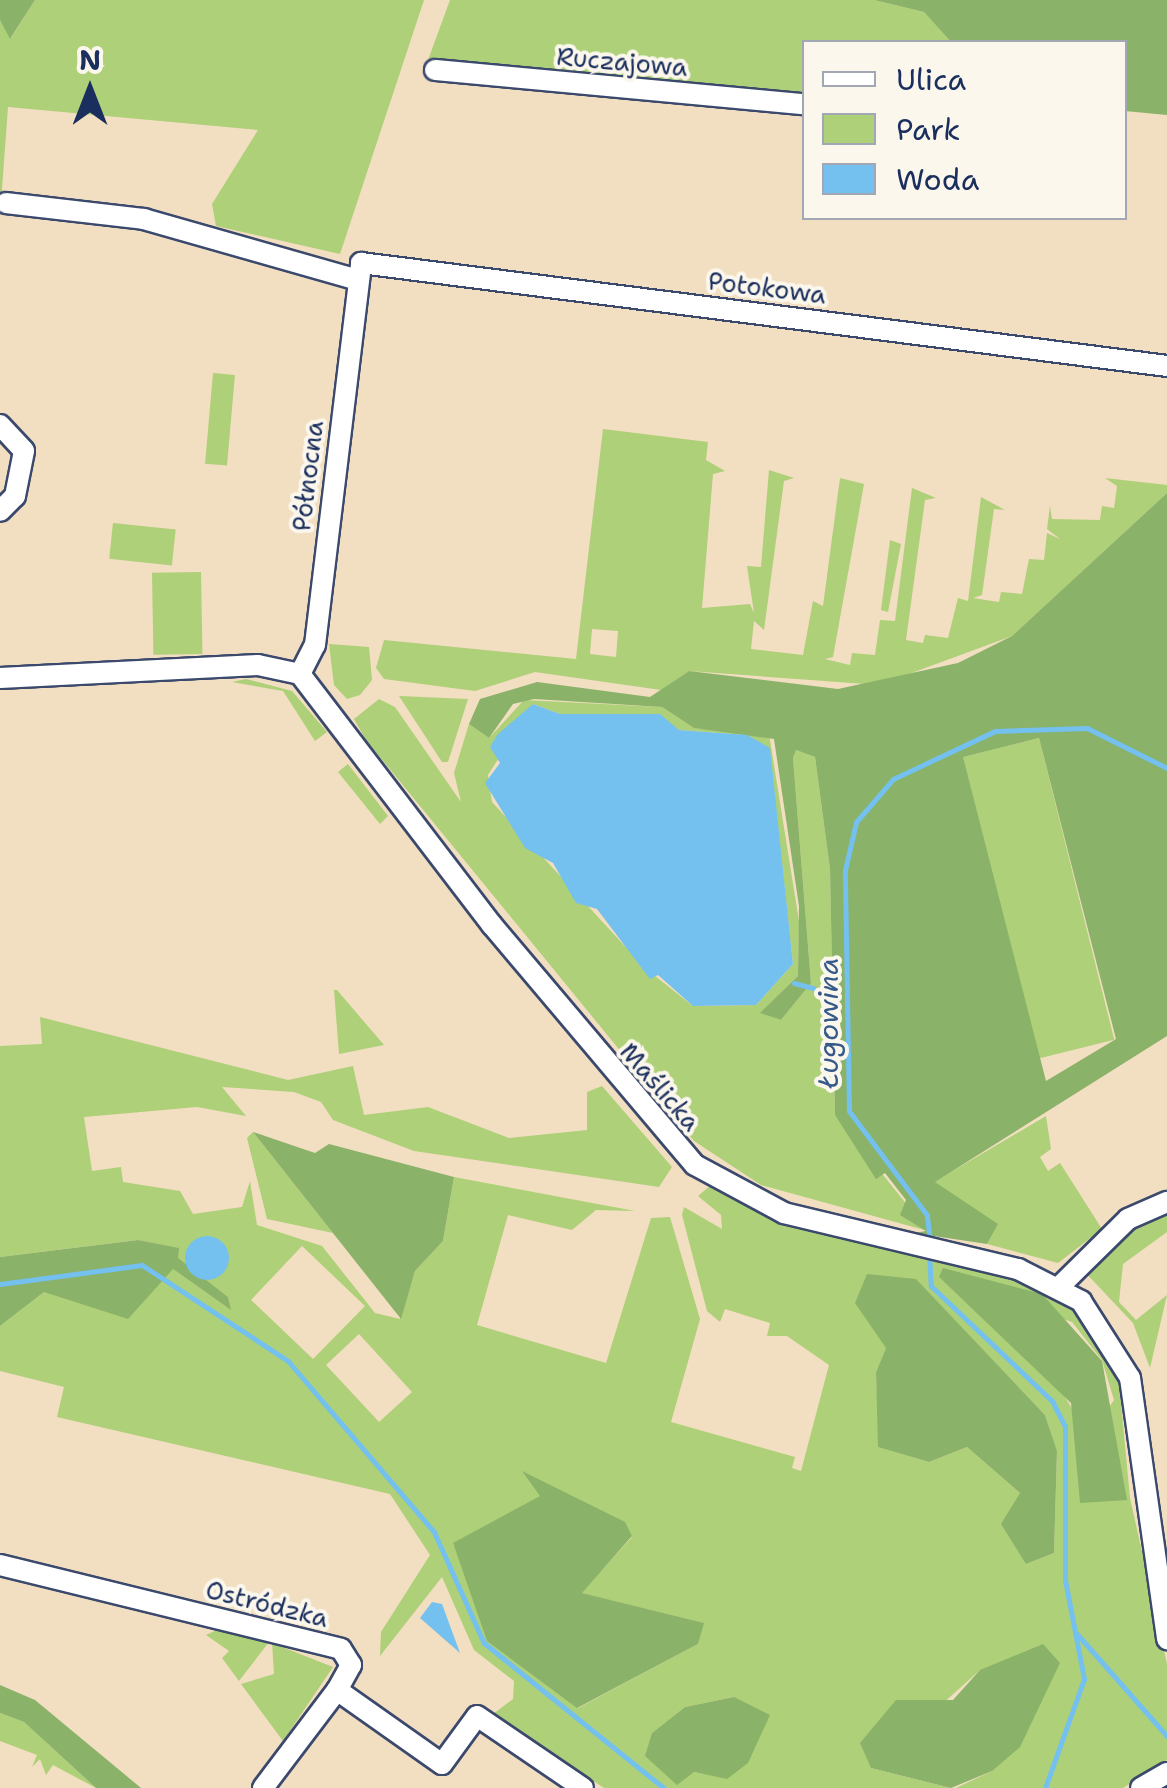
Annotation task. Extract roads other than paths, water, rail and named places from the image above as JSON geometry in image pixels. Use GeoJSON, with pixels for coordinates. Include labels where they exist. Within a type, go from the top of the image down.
{"type":"FeatureCollection","features":[{"type":"Feature","properties":{"kind":"street","name":"Ruczajowa"},"geometry":{"type":"LineString","coordinates":[[435,70],[802,104]]}},
{"type":"Feature","properties":{"kind":"street"},"geometry":{"type":"LineString","coordinates":[[6,203],[144,219],[360,271]]}},
{"type":"Feature","properties":{"kind":"street","name":"Potokowa"},"geometry":{"type":"LineString","coordinates":[[360,271],[1167,366]]}},
{"type":"Feature","properties":{"kind":"street","name":"Północna"},"geometry":{"type":"LineString","coordinates":[[300,674],[315,645],[360,271]]}},
{"type":"Feature","properties":{"kind":"street"},"geometry":{"type":"LineString","coordinates":[[0,426],[24,451],[15,496],[0,511]]}},
{"type":"Feature","properties":{"kind":"street"},"geometry":{"type":"LineString","coordinates":[[0,678],[258,665],[300,674]]}},
{"type":"Feature","properties":{"kind":"street","name":"Maślicka"},"geometry":{"type":"LineString","coordinates":[[300,674],[492,924],[695,1165],[773,1209],[1060,1286],[1096,1316],[1130,1378],[1167,1639]]}},
{"type":"Feature","properties":{"kind":"street"},"geometry":{"type":"LineString","coordinates":[[1060,1286],[1128,1219],[1167,1202]]}},
{"type":"Feature","properties":{"kind":"street","name":"Ostródzka"},"geometry":{"type":"LineString","coordinates":[[0,1565],[341,1649],[351,1666],[337,1690]]}},
{"type":"Feature","properties":{"kind":"street"},"geometry":{"type":"LineString","coordinates":[[262,1788],[337,1690],[442,1764],[477,1716],[583,1788]]}},
{"type":"Feature","properties":{"kind":"street"},"geometry":{"type":"LineString","coordinates":[[1141,1788],[1167,1773]]}},
{"type":"Feature","properties":{"kind":"water"},"geometry":{"type":"Polygon","coordinates":[[[533,704],[560,714],[660,714],[679,730],[747,735],[770,748],[793,964],[756,1005],[693,1006],[658,975],[650,979],[597,909],[576,903],[553,863],[525,848],[485,783],[500,763],[490,747],[498,734],[533,704]]]}},
{"type":"Feature","properties":{"kind":"water"},"geometry":{"type":"Polygon","coordinates":[[[207,1236],[222,1243],[229,1258],[222,1273],[207,1280],[192,1273],[185,1258],[192,1243],[207,1236]]]}},
{"type":"Feature","properties":{"kind":"water"},"geometry":{"type":"Polygon","coordinates":[[[432,1602],[442,1604],[460,1653],[420,1618],[432,1602]]]}},
{"type":"Feature","properties":{"kind":"waterway","name":"Ługowina"},"geometry":{"type":"LineString","coordinates":[[930,1241],[927,1215],[849,1111],[845,870],[856,822],[893,779],[995,731],[1087,728],[1167,768]]}},
{"type":"Feature","properties":{"kind":"waterway"},"geometry":{"type":"LineString","coordinates":[[794,983],[813,988]]}},
{"type":"Feature","properties":{"kind":"waterway","name":"Ługowina"},"geometry":{"type":"LineString","coordinates":[[929,1252],[931,1286],[1052,1401],[1065,1426],[1065,1580],[1084,1679],[1045,1788]]}},
{"type":"Feature","properties":{"kind":"waterway","name":"Ługowina"},"geometry":{"type":"LineString","coordinates":[[0,1284],[142,1265],[288,1361],[434,1532],[484,1643],[664,1788]]}},
{"type":"Feature","properties":{"kind":"waterway"},"geometry":{"type":"LineString","coordinates":[[1077,1634],[1167,1736]]}}]}
